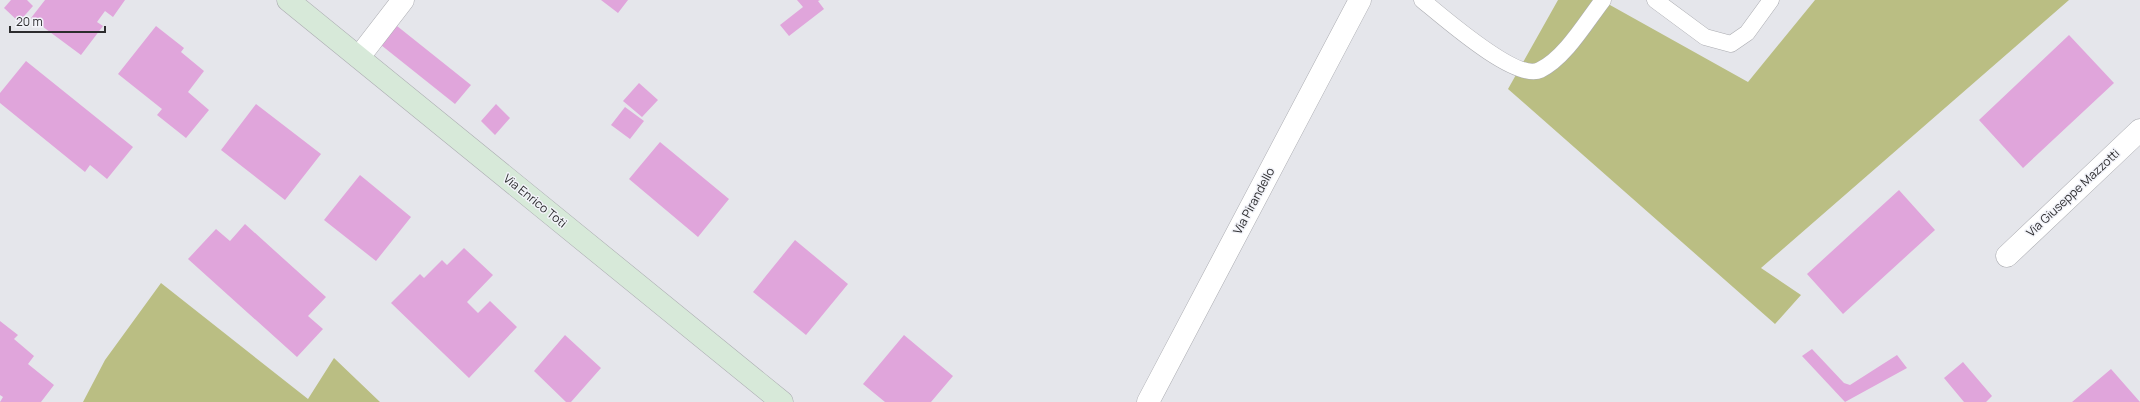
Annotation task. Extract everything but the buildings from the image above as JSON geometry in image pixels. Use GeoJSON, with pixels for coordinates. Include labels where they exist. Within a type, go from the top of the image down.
{"type":"FeatureCollection","features":[{"type":"Feature","properties":{"kind":"main road","name":"Via Enrico Toti"},"geometry":{"type":"LineString","coordinates":[[288,0],[782,402]]}},
{"type":"Feature","properties":{"kind":"street"},"geometry":{"type":"LineString","coordinates":[[359,57],[403,0]]}},
{"type":"Feature","properties":{"kind":"street","name":"Via Pirandello"},"geometry":{"type":"LineString","coordinates":[[1148,402],[1360,0]]}},
{"type":"Feature","properties":{"kind":"street","name":"Via Giuseppe Mazzotti"},"geometry":{"type":"LineString","coordinates":[[2007,256],[2140,130]]}},
{"type":"Feature","properties":{"kind":"lane"},"geometry":{"type":"LineString","coordinates":[[1422,0],[1497,59],[1527,73],[1539,71],[1554,60],[1572,41],[1603,0]]}},
{"type":"Feature","properties":{"kind":"lane"},"geometry":{"type":"LineString","coordinates":[[1656,0],[1705,36],[1731,44],[1747,33],[1771,0]]}},
{"type":"Feature","properties":{"kind":"green space"},"geometry":{"type":"Polygon","coordinates":[[[1558,0],[1601,0],[1748,82],[1815,0],[2069,0],[1761,268],[1801,295],[1775,324],[1508,89],[1558,0]]]}},
{"type":"Feature","properties":{"kind":"green space"},"geometry":{"type":"Polygon","coordinates":[[[161,283],[308,399],[334,358],[380,402],[83,402],[105,360],[161,283]]]}}]}
